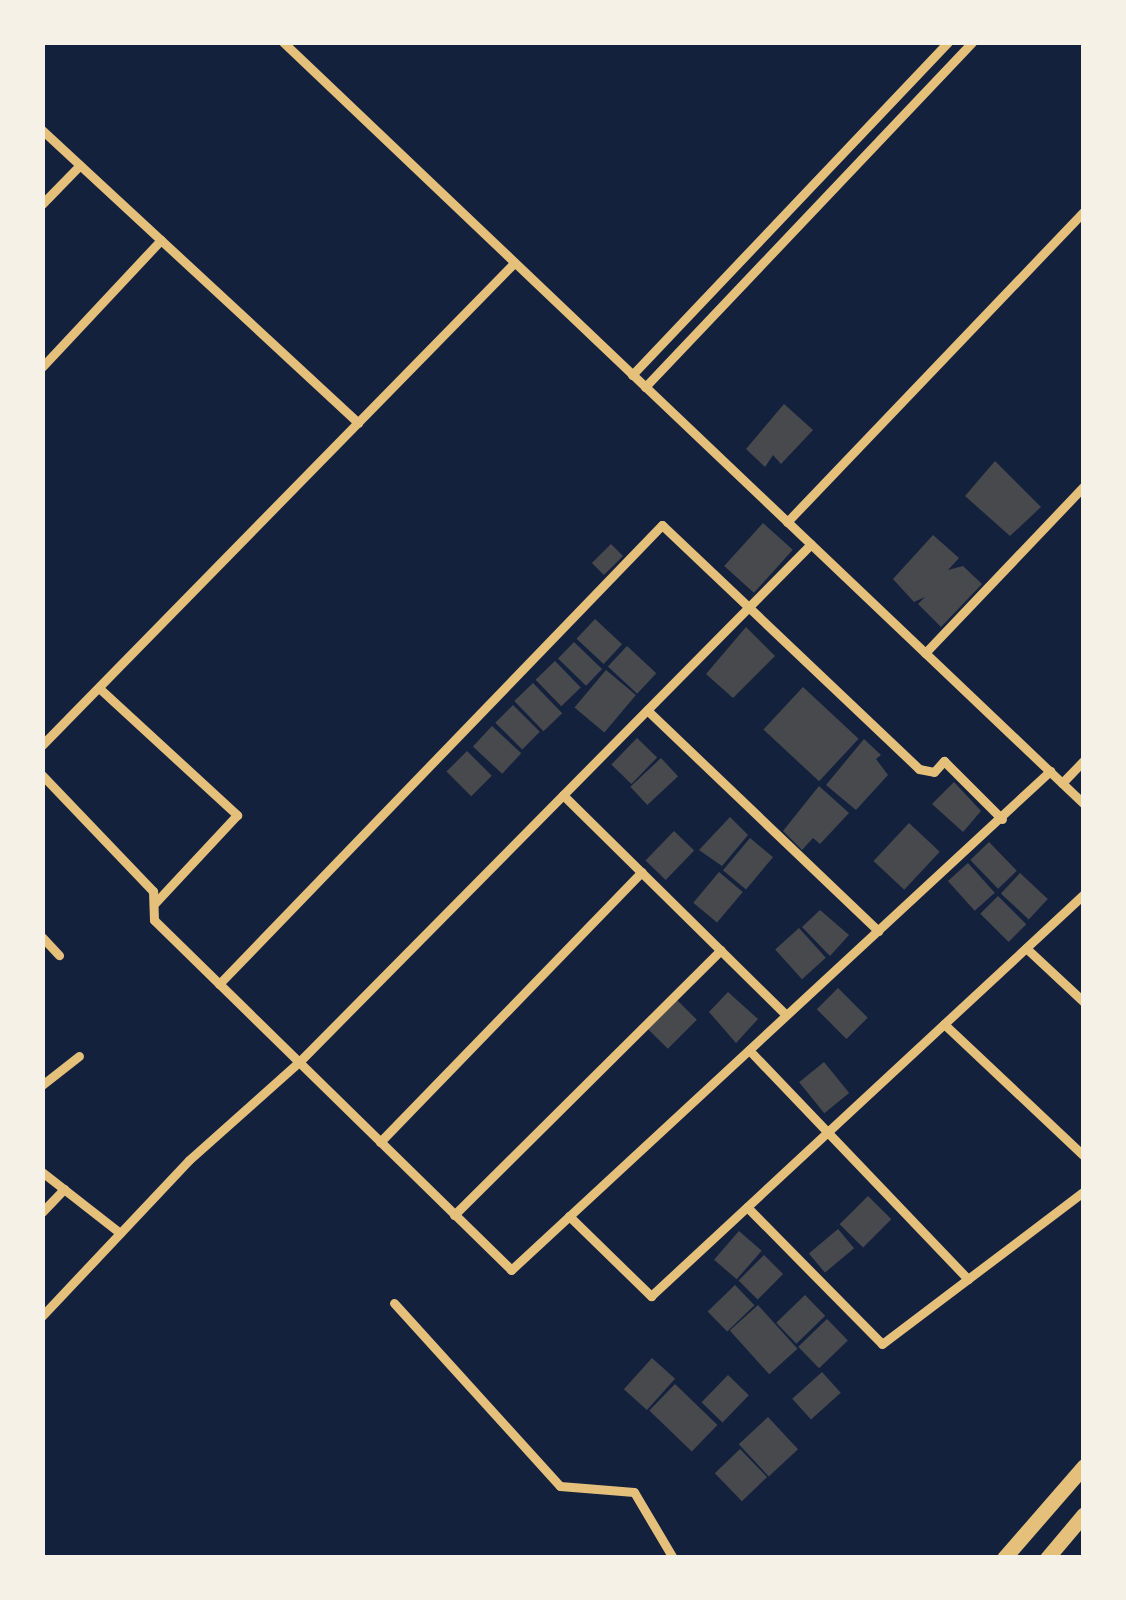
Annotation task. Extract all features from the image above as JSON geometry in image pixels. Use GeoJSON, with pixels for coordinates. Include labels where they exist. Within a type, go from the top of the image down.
{"type":"FeatureCollection","features":[{"type":"Feature","properties":{"kind":"highway"},"geometry":{"type":"LineString","coordinates":[[1004,1558],[1084,1466]]}},
{"type":"Feature","properties":{"kind":"highway"},"geometry":{"type":"LineString","coordinates":[[1047,1558],[1084,1514]]}},
{"type":"Feature","properties":{"kind":"street"},"geometry":{"type":"LineString","coordinates":[[282,42],[1084,804]]}},
{"type":"Feature","properties":{"kind":"street"},"geometry":{"type":"LineString","coordinates":[[632,375],[948,42]]}},
{"type":"Feature","properties":{"kind":"street"},"geometry":{"type":"LineString","coordinates":[[645,387],[972,42]]}},
{"type":"Feature","properties":{"kind":"street"},"geometry":{"type":"LineString","coordinates":[[42,130],[358,423]]}},
{"type":"Feature","properties":{"kind":"street"},"geometry":{"type":"LineString","coordinates":[[42,204],[80,165]]}},
{"type":"Feature","properties":{"kind":"street"},"geometry":{"type":"LineString","coordinates":[[788,522],[1084,211]]}},
{"type":"Feature","properties":{"kind":"street"},"geometry":{"type":"LineString","coordinates":[[42,367],[161,240]]}},
{"type":"Feature","properties":{"kind":"street"},"geometry":{"type":"LineString","coordinates":[[45,738],[99,688],[514,263]]}},
{"type":"Feature","properties":{"kind":"street"},"geometry":{"type":"LineString","coordinates":[[925,653],[1084,486]]}},
{"type":"Feature","properties":{"kind":"street"},"geometry":{"type":"LineString","coordinates":[[219,984],[662,525],[919,769],[934,772],[944,761],[1002,819]]}},
{"type":"Feature","properties":{"kind":"street"},"geometry":{"type":"LineString","coordinates":[[42,1316],[189,1160],[299,1062],[811,544]]}},
{"type":"Feature","properties":{"kind":"street"},"geometry":{"type":"LineString","coordinates":[[99,688],[237,815],[154,904]]}},
{"type":"Feature","properties":{"kind":"street"},"geometry":{"type":"LineString","coordinates":[[648,710],[878,931]]}},
{"type":"Feature","properties":{"kind":"street"},"geometry":{"type":"LineString","coordinates":[[1062,783],[1084,760]]}},
{"type":"Feature","properties":{"kind":"street"},"geometry":{"type":"LineString","coordinates":[[42,776],[153,891],[154,920],[511,1270],[1050,771]]}},
{"type":"Feature","properties":{"kind":"street"},"geometry":{"type":"LineString","coordinates":[[564,795],[786,1015]]}},
{"type":"Feature","properties":{"kind":"street"},"geometry":{"type":"LineString","coordinates":[[380,1142],[642,872]]}},
{"type":"Feature","properties":{"kind":"street"},"geometry":{"type":"LineString","coordinates":[[570,1216],[651,1296],[1084,894]]}},
{"type":"Feature","properties":{"kind":"street"},"geometry":{"type":"LineString","coordinates":[[42,937],[59,955]]}},
{"type":"Feature","properties":{"kind":"street"},"geometry":{"type":"LineString","coordinates":[[1026,948],[1084,1002]]}},
{"type":"Feature","properties":{"kind":"street"},"geometry":{"type":"LineString","coordinates":[[454,1215],[721,950]]}},
{"type":"Feature","properties":{"kind":"street"},"geometry":{"type":"LineString","coordinates":[[944,1024],[1084,1156]]}},
{"type":"Feature","properties":{"kind":"street"},"geometry":{"type":"LineString","coordinates":[[749,1050],[830,1130],[968,1279]]}},
{"type":"Feature","properties":{"kind":"street"},"geometry":{"type":"LineString","coordinates":[[42,1084],[79,1056]]}},
{"type":"Feature","properties":{"kind":"street"},"geometry":{"type":"LineString","coordinates":[[42,1172],[120,1233]]}},
{"type":"Feature","properties":{"kind":"street"},"geometry":{"type":"LineString","coordinates":[[42,1212],[64,1188]]}},
{"type":"Feature","properties":{"kind":"street"},"geometry":{"type":"LineString","coordinates":[[747,1207],[882,1344],[1084,1191]]}},
{"type":"Feature","properties":{"kind":"street"},"geometry":{"type":"LineString","coordinates":[[394,1303],[560,1486],[634,1492],[673,1558]]}},
{"type":"Feature","properties":{"kind":"building"},"geometry":{"type":"Polygon","coordinates":[[[784,404],[813,430],[781,464],[773,455],[765,467],[746,449],[784,404]]]}},
{"type":"Feature","properties":{"kind":"building"},"geometry":{"type":"Polygon","coordinates":[[[995,461],[1041,507],[1010,536],[965,496],[995,461]]]}},
{"type":"Feature","properties":{"kind":"building"},"geometry":{"type":"Polygon","coordinates":[[[763,523],[793,550],[754,593],[724,566],[763,523]]]}},
{"type":"Feature","properties":{"kind":"building"},"geometry":{"type":"Polygon","coordinates":[[[933,535],[959,558],[948,570],[963,566],[982,584],[941,627],[918,604],[925,597],[914,602],[893,579],[933,535]]]}},
{"type":"Feature","properties":{"kind":"building"},"geometry":{"type":"Polygon","coordinates":[[[611,544],[623,556],[604,575],[592,563],[611,544]]]}},
{"type":"Feature","properties":{"kind":"building"},"geometry":{"type":"Polygon","coordinates":[[[595,619],[622,644],[604,664],[577,639],[595,619]]]}},
{"type":"Feature","properties":{"kind":"building"},"geometry":{"type":"Polygon","coordinates":[[[746,627],[775,656],[733,698],[706,674],[746,627]]]}},
{"type":"Feature","properties":{"kind":"building"},"geometry":{"type":"Polygon","coordinates":[[[574,642],[602,669],[586,686],[558,659],[574,642]]]}},
{"type":"Feature","properties":{"kind":"building"},"geometry":{"type":"Polygon","coordinates":[[[627,646],[656,673],[637,694],[608,666],[627,646]]]}},
{"type":"Feature","properties":{"kind":"building"},"geometry":{"type":"Polygon","coordinates":[[[555,661],[581,688],[561,706],[536,680],[555,661]]]}},
{"type":"Feature","properties":{"kind":"building"},"geometry":{"type":"Polygon","coordinates":[[[606,670],[636,695],[604,733],[575,708],[606,670]]]}},
{"type":"Feature","properties":{"kind":"building"},"geometry":{"type":"Polygon","coordinates":[[[533,683],[562,713],[543,731],[514,701],[533,683]]]}},
{"type":"Feature","properties":{"kind":"building"},"geometry":{"type":"Polygon","coordinates":[[[803,687],[859,739],[819,781],[763,729],[803,687]]]}},
{"type":"Feature","properties":{"kind":"building"},"geometry":{"type":"Polygon","coordinates":[[[513,705],[540,732],[522,750],[495,723],[513,705]]]}},
{"type":"Feature","properties":{"kind":"building"},"geometry":{"type":"Polygon","coordinates":[[[492,726],[521,753],[502,774],[473,746],[492,726]]]}},
{"type":"Feature","properties":{"kind":"building"},"geometry":{"type":"Polygon","coordinates":[[[637,738],[657,757],[631,784],[611,765],[637,738]]]}},
{"type":"Feature","properties":{"kind":"building"},"geometry":{"type":"Polygon","coordinates":[[[864,739],[881,755],[876,759],[888,775],[856,810],[826,785],[864,739]]]}},
{"type":"Feature","properties":{"kind":"building"},"geometry":{"type":"Polygon","coordinates":[[[467,751],[492,776],[471,796],[446,772],[467,751]]]}},
{"type":"Feature","properties":{"kind":"building"},"geometry":{"type":"Polygon","coordinates":[[[661,758],[678,776],[647,805],[630,787],[661,758]]]}},
{"type":"Feature","properties":{"kind":"building"},"geometry":{"type":"Polygon","coordinates":[[[954,782],[981,811],[963,832],[932,804],[954,782]]]}},
{"type":"Feature","properties":{"kind":"building"},"geometry":{"type":"Polygon","coordinates":[[[819,786],[849,813],[820,844],[813,838],[802,850],[783,831],[819,786]]]}},
{"type":"Feature","properties":{"kind":"building"},"geometry":{"type":"Polygon","coordinates":[[[730,817],[748,835],[722,866],[699,850],[730,817]]]}},
{"type":"Feature","properties":{"kind":"building"},"geometry":{"type":"Polygon","coordinates":[[[909,823],[940,852],[904,890],[874,861],[909,823]]]}},
{"type":"Feature","properties":{"kind":"building"},"geometry":{"type":"Polygon","coordinates":[[[674,831],[694,850],[666,880],[646,860],[674,831]]]}},
{"type":"Feature","properties":{"kind":"building"},"geometry":{"type":"Polygon","coordinates":[[[750,838],[773,857],[746,889],[723,870],[750,838]]]}},
{"type":"Feature","properties":{"kind":"building"},"geometry":{"type":"Polygon","coordinates":[[[989,842],[1017,871],[998,889],[970,860],[989,842]]]}},
{"type":"Feature","properties":{"kind":"building"},"geometry":{"type":"Polygon","coordinates":[[[968,863],[995,893],[975,911],[948,881],[968,863]]]}},
{"type":"Feature","properties":{"kind":"building"},"geometry":{"type":"Polygon","coordinates":[[[719,872],[743,892],[717,923],[693,903],[719,872]]]}},
{"type":"Feature","properties":{"kind":"building"},"geometry":{"type":"Polygon","coordinates":[[[1020,873],[1048,899],[1029,919],[1001,893],[1020,873]]]}},
{"type":"Feature","properties":{"kind":"building"},"geometry":{"type":"Polygon","coordinates":[[[998,896],[1026,924],[1009,942],[980,914],[998,896]]]}},
{"type":"Feature","properties":{"kind":"building"},"geometry":{"type":"Polygon","coordinates":[[[820,910],[849,935],[830,956],[802,927],[820,910]]]}},
{"type":"Feature","properties":{"kind":"building"},"geometry":{"type":"Polygon","coordinates":[[[799,928],[826,958],[802,979],[775,949],[799,928]]]}},
{"type":"Feature","properties":{"kind":"building"},"geometry":{"type":"Polygon","coordinates":[[[838,988],[868,1018],[846,1039],[817,1009],[838,988]]]}},
{"type":"Feature","properties":{"kind":"building"},"geometry":{"type":"Polygon","coordinates":[[[728,992],[758,1019],[736,1043],[709,1012],[728,992]]]}},
{"type":"Feature","properties":{"kind":"building"},"geometry":{"type":"Polygon","coordinates":[[[677,1000],[697,1020],[668,1049],[648,1029],[677,1000]]]}},
{"type":"Feature","properties":{"kind":"building"},"geometry":{"type":"Polygon","coordinates":[[[824,1062],[849,1093],[824,1113],[799,1082],[824,1062]]]}},
{"type":"Feature","properties":{"kind":"building"},"geometry":{"type":"Polygon","coordinates":[[[868,1196],[891,1219],[863,1248],[840,1224],[868,1196]]]}},
{"type":"Feature","properties":{"kind":"building"},"geometry":{"type":"Polygon","coordinates":[[[838,1229],[854,1248],[825,1273],[809,1253],[838,1229]]]}},
{"type":"Feature","properties":{"kind":"building"},"geometry":{"type":"Polygon","coordinates":[[[739,1231],[762,1251],[737,1279],[714,1260],[739,1231]]]}},
{"type":"Feature","properties":{"kind":"building"},"geometry":{"type":"Polygon","coordinates":[[[764,1255],[783,1274],[758,1300],[739,1280],[764,1255]]]}},
{"type":"Feature","properties":{"kind":"building"},"geometry":{"type":"Polygon","coordinates":[[[735,1285],[754,1305],[727,1332],[708,1311],[735,1285]]]}},
{"type":"Feature","properties":{"kind":"building"},"geometry":{"type":"Polygon","coordinates":[[[805,1295],[825,1316],[796,1344],[776,1323],[805,1295]]]}},
{"type":"Feature","properties":{"kind":"building"},"geometry":{"type":"Polygon","coordinates":[[[758,1305],[797,1349],[769,1374],[730,1330],[758,1305]]]}},
{"type":"Feature","properties":{"kind":"building"},"geometry":{"type":"Polygon","coordinates":[[[827,1319],[848,1341],[819,1368],[798,1347],[827,1319]]]}},
{"type":"Feature","properties":{"kind":"building"},"geometry":{"type":"Polygon","coordinates":[[[652,1358],[675,1379],[647,1410],[624,1389],[652,1358]]]}},
{"type":"Feature","properties":{"kind":"building"},"geometry":{"type":"Polygon","coordinates":[[[822,1372],[841,1393],[811,1420],[792,1399],[822,1372]]]}},
{"type":"Feature","properties":{"kind":"building"},"geometry":{"type":"Polygon","coordinates":[[[728,1375],[749,1395],[722,1422],[702,1402],[728,1375]]]}},
{"type":"Feature","properties":{"kind":"building"},"geometry":{"type":"Polygon","coordinates":[[[675,1384],[717,1425],[692,1452],[649,1411],[675,1384]]]}},
{"type":"Feature","properties":{"kind":"building"},"geometry":{"type":"Polygon","coordinates":[[[768,1417],[798,1449],[769,1476],[739,1444],[768,1417]]]}},
{"type":"Feature","properties":{"kind":"building"},"geometry":{"type":"Polygon","coordinates":[[[740,1449],[767,1477],[742,1501],[715,1473],[740,1449]]]}}]}
